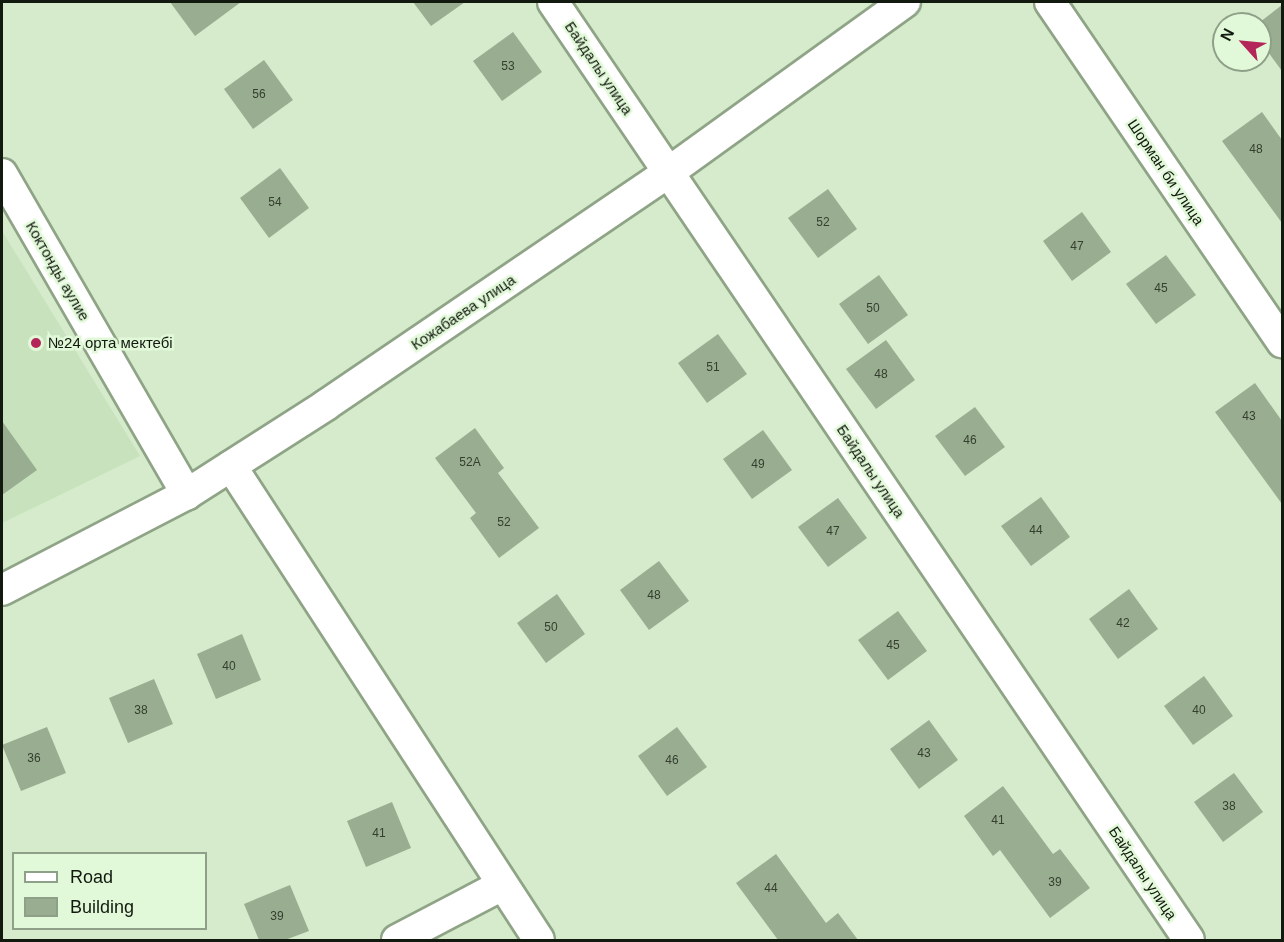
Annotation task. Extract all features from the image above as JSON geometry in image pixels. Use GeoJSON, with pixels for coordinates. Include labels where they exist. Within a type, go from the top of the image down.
{"type":"FeatureCollection","features":[{"type":"Feature","properties":{"kind":"street","name":"Байдалы улица"},"geometry":{"type":"LineString","coordinates":[[553,2],[1189,940]]}},
{"type":"Feature","properties":{"kind":"street","name":"Кожабаева улица"},"geometry":{"type":"LineString","coordinates":[[2,590],[188,494],[326,405],[669,172],[905,2]]}},
{"type":"Feature","properties":{"kind":"street","name":"Шорман би улица"},"geometry":{"type":"LineString","coordinates":[[1050,2],[1282,342]]}},
{"type":"Feature","properties":{"kind":"street","name":"Коктонды аулие"},"geometry":{"type":"LineString","coordinates":[[2,174],[188,494]]}},
{"type":"Feature","properties":{"kind":"street"},"geometry":{"type":"LineString","coordinates":[[231,466],[539,940]]}},
{"type":"Feature","properties":{"kind":"street"},"geometry":{"type":"LineString","coordinates":[[397,940],[502,885]]}},
{"type":"Feature","properties":{"kind":"shaded area","name":"№24 орта мектебі"},"geometry":{"type":"Polygon","coordinates":[[[2,231],[140,456],[2,523],[2,231]]]}},
{"type":"Feature","properties":{"kind":"building"},"geometry":{"type":"Polygon","coordinates":[[[170,2],[241,2],[195,36],[170,2]]]}},
{"type":"Feature","properties":{"kind":"building"},"geometry":{"type":"Polygon","coordinates":[[[413,2],[465,2],[431,26],[413,2]]]}},
{"type":"Feature","properties":{"kind":"building"},"geometry":{"type":"Polygon","coordinates":[[[1282,5],[1282,71],[1272,57],[1272,13],[1282,5]]]}},
{"type":"Feature","properties":{"kind":"building"},"geometry":{"type":"Polygon","coordinates":[[[513,32],[542,72],[502,101],[473,61],[513,32]]]}},
{"type":"Feature","properties":{"kind":"building"},"geometry":{"type":"Polygon","coordinates":[[[264,60],[293,100],[253,129],[224,89],[264,60]]]}},
{"type":"Feature","properties":{"kind":"building"},"geometry":{"type":"Polygon","coordinates":[[[1262,112],[1282,140],[1282,223],[1222,141],[1262,112]]]}},
{"type":"Feature","properties":{"kind":"building"},"geometry":{"type":"Polygon","coordinates":[[[280,168],[309,208],[269,238],[240,198],[280,168]]]}},
{"type":"Feature","properties":{"kind":"building"},"geometry":{"type":"Polygon","coordinates":[[[828,189],[857,229],[818,258],[788,218],[828,189]]]}},
{"type":"Feature","properties":{"kind":"building"},"geometry":{"type":"Polygon","coordinates":[[[1082,212],[1111,252],[1072,281],[1043,241],[1082,212]]]}},
{"type":"Feature","properties":{"kind":"building"},"geometry":{"type":"Polygon","coordinates":[[[1166,255],[1196,295],[1156,324],[1126,284],[1166,255]]]}},
{"type":"Feature","properties":{"kind":"building"},"geometry":{"type":"Polygon","coordinates":[[[879,275],[908,315],[868,344],[839,304],[879,275]]]}},
{"type":"Feature","properties":{"kind":"building"},"geometry":{"type":"Polygon","coordinates":[[[718,334],[747,374],[707,403],[678,363],[718,334]]]}},
{"type":"Feature","properties":{"kind":"building"},"geometry":{"type":"Polygon","coordinates":[[[886,340],[915,380],[876,409],[846,369],[886,340]]]}},
{"type":"Feature","properties":{"kind":"building"},"geometry":{"type":"Polygon","coordinates":[[[1255,383],[1282,421],[1282,504],[1215,412],[1255,383]]]}},
{"type":"Feature","properties":{"kind":"building"},"geometry":{"type":"Polygon","coordinates":[[[975,407],[1005,447],[965,476],[935,436],[975,407]]]}},
{"type":"Feature","properties":{"kind":"building"},"geometry":{"type":"Polygon","coordinates":[[[2,421],[37,470],[2,495],[2,421]]]}},
{"type":"Feature","properties":{"kind":"building"},"geometry":{"type":"Polygon","coordinates":[[[475,428],[504,468],[498,473],[539,528],[499,558],[470,518],[476,513],[435,458],[475,428]]]}},
{"type":"Feature","properties":{"kind":"building"},"geometry":{"type":"Polygon","coordinates":[[[763,430],[792,470],[752,499],[723,459],[763,430]]]}},
{"type":"Feature","properties":{"kind":"building"},"geometry":{"type":"Polygon","coordinates":[[[1041,497],[1070,537],[1031,566],[1001,526],[1041,497]]]}},
{"type":"Feature","properties":{"kind":"building"},"geometry":{"type":"Polygon","coordinates":[[[838,498],[867,538],[828,567],[798,527],[838,498]]]}},
{"type":"Feature","properties":{"kind":"building"},"geometry":{"type":"Polygon","coordinates":[[[659,561],[689,601],[649,630],[620,590],[659,561]]]}},
{"type":"Feature","properties":{"kind":"building"},"geometry":{"type":"Polygon","coordinates":[[[1129,589],[1158,629],[1118,659],[1089,619],[1129,589]]]}},
{"type":"Feature","properties":{"kind":"building"},"geometry":{"type":"Polygon","coordinates":[[[557,594],[585,634],[546,663],[517,623],[557,594]]]}},
{"type":"Feature","properties":{"kind":"building"},"geometry":{"type":"Polygon","coordinates":[[[898,611],[927,651],[888,680],[858,640],[898,611]]]}},
{"type":"Feature","properties":{"kind":"building"},"geometry":{"type":"Polygon","coordinates":[[[242,634],[261,680],[216,699],[197,654],[242,634]]]}},
{"type":"Feature","properties":{"kind":"building"},"geometry":{"type":"Polygon","coordinates":[[[1204,676],[1233,716],[1193,745],[1164,706],[1204,676]]]}},
{"type":"Feature","properties":{"kind":"building"},"geometry":{"type":"Polygon","coordinates":[[[154,679],[173,724],[128,743],[109,698],[154,679]]]}},
{"type":"Feature","properties":{"kind":"building"},"geometry":{"type":"Polygon","coordinates":[[[929,720],[958,760],[919,789],[890,749],[929,720]]]}},
{"type":"Feature","properties":{"kind":"building"},"geometry":{"type":"Polygon","coordinates":[[[47,727],[66,773],[21,791],[2,745],[47,727]]]}},
{"type":"Feature","properties":{"kind":"building"},"geometry":{"type":"Polygon","coordinates":[[[677,727],[707,767],[667,796],[638,756],[677,727]]]}},
{"type":"Feature","properties":{"kind":"building"},"geometry":{"type":"Polygon","coordinates":[[[1234,773],[1263,812],[1223,842],[1194,802],[1234,773]]]}},
{"type":"Feature","properties":{"kind":"building"},"geometry":{"type":"Polygon","coordinates":[[[1003,786],[1053,854],[1060,849],[1090,888],[1050,918],[1000,850],[993,856],[964,816],[1003,786]]]}},
{"type":"Feature","properties":{"kind":"building"},"geometry":{"type":"Polygon","coordinates":[[[392,802],[411,848],[366,867],[347,821],[392,802]]]}},
{"type":"Feature","properties":{"kind":"building"},"geometry":{"type":"Polygon","coordinates":[[[776,854],[826,923],[838,913],[858,940],[778,940],[736,883],[776,854]]]}},
{"type":"Feature","properties":{"kind":"building"},"geometry":{"type":"Polygon","coordinates":[[[290,885],[309,931],[285,940],[259,940],[244,904],[290,885]]]}},
{"type":"Feature","properties":{"kind":"place","name":"№24 орта мектебі"},"geometry":{"type":"Point","coordinates":[36,343]}}]}
